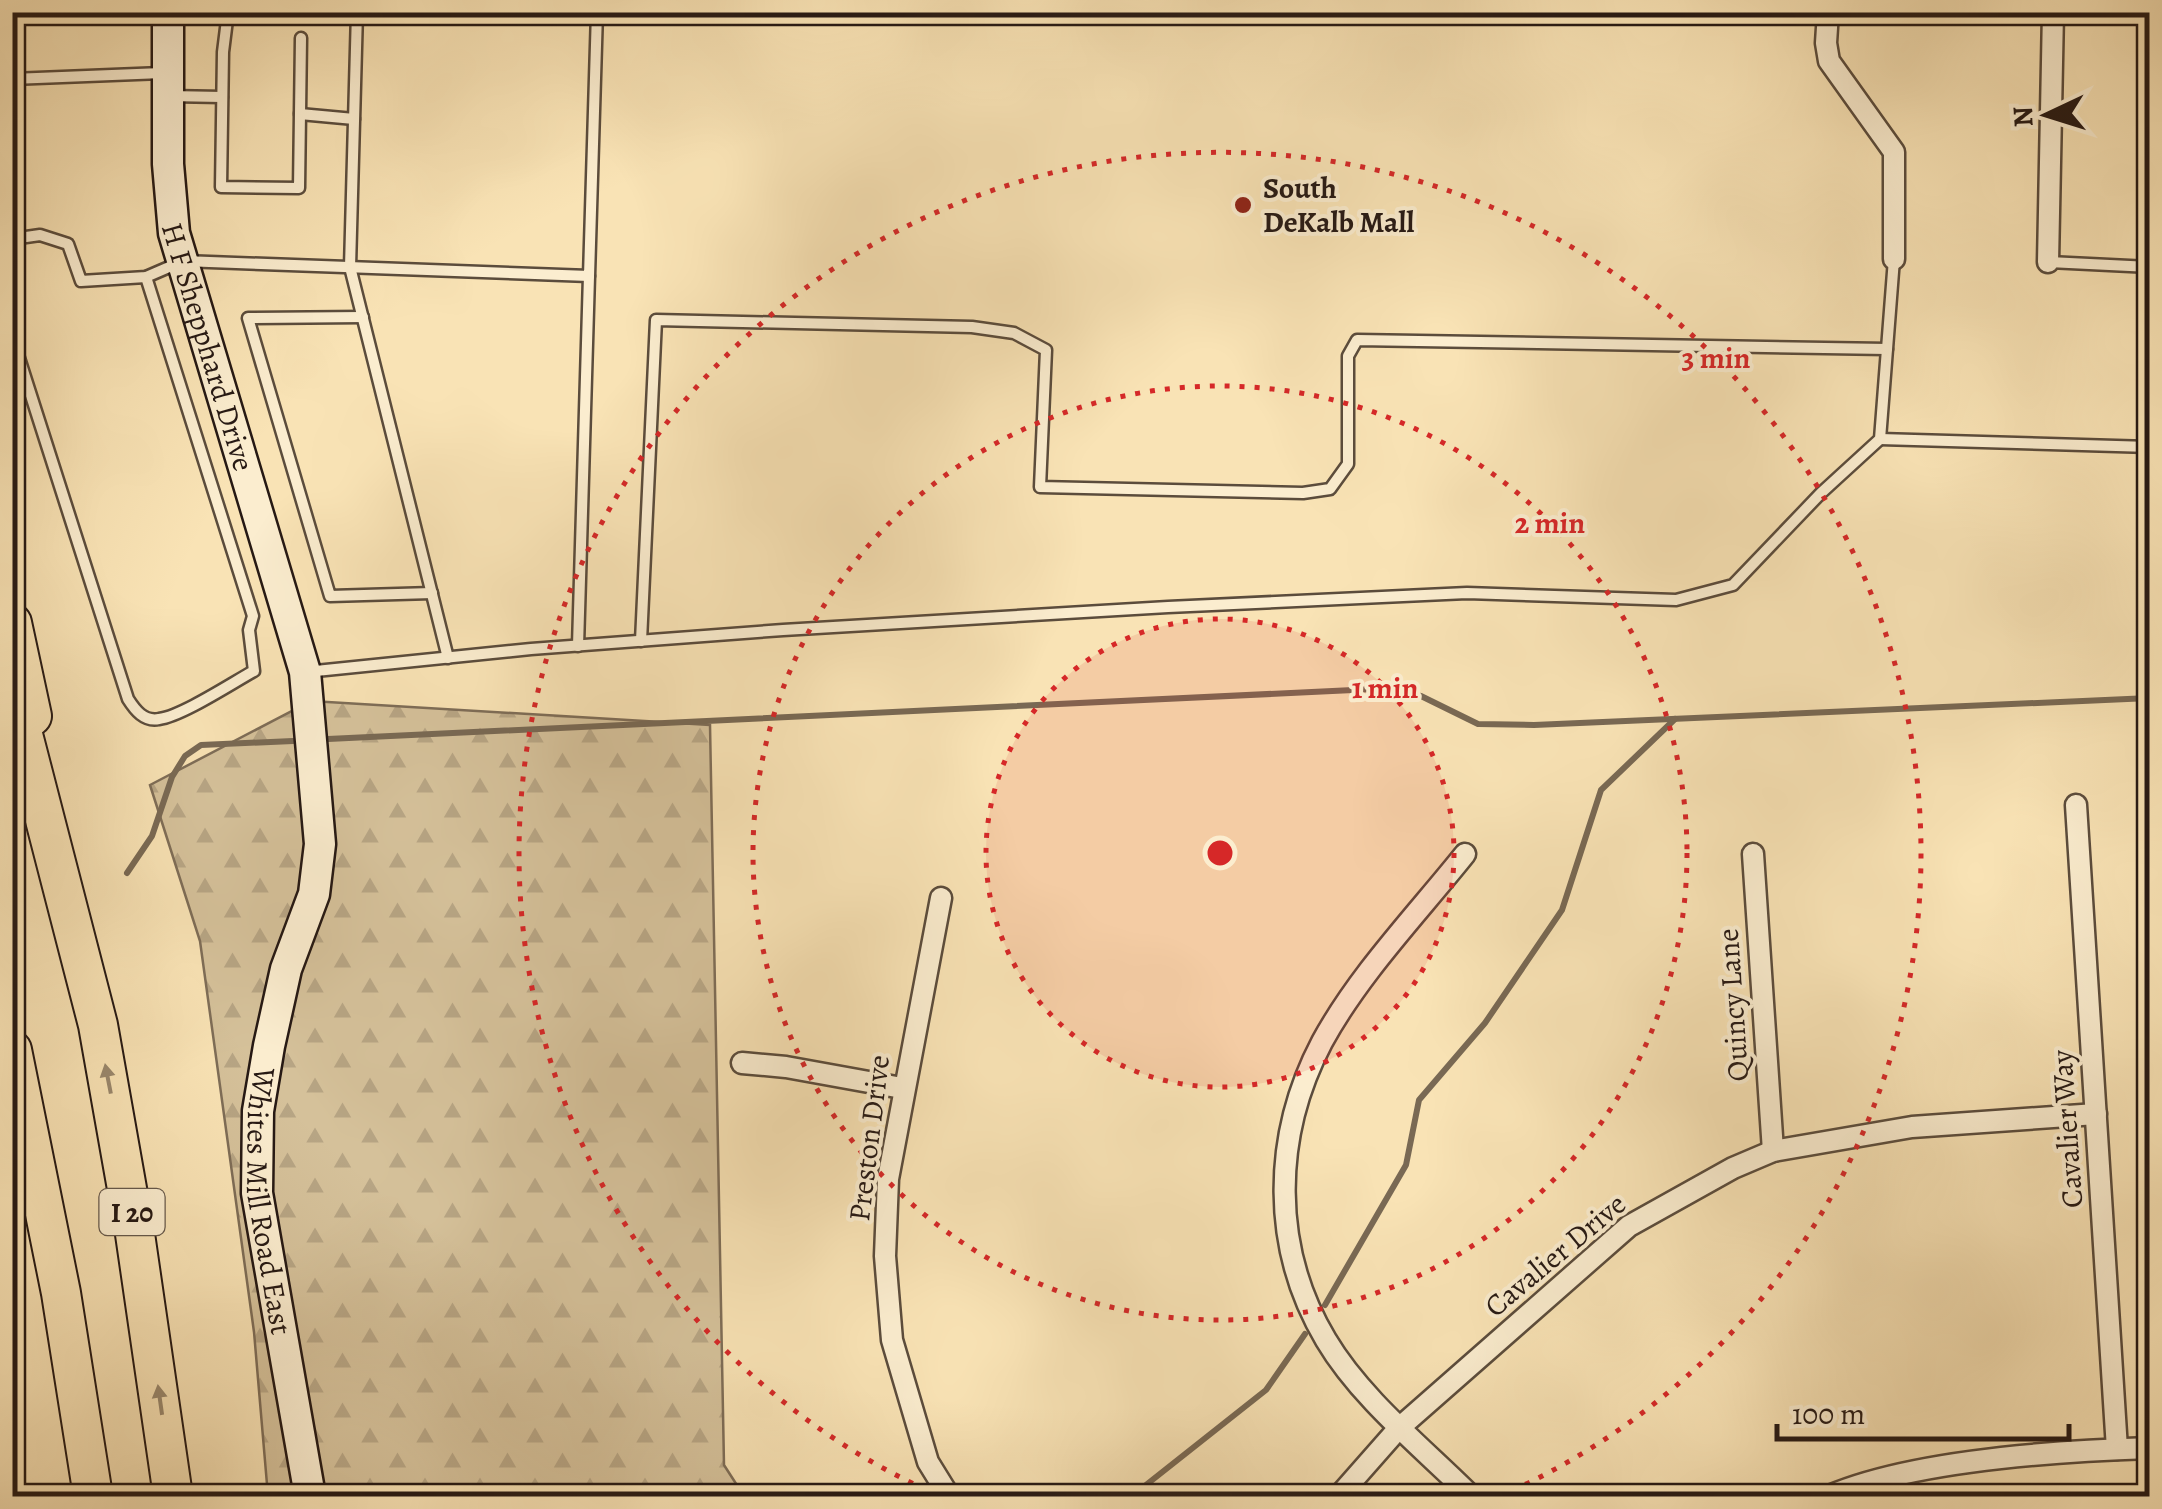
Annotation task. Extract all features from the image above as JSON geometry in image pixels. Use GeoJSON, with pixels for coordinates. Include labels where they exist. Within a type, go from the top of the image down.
{"type":"FeatureCollection","features":[{"type":"Feature","properties":{"kind":"highway"},"geometry":{"type":"LineString","coordinates":[[12,622],[75,930]]}},
{"type":"Feature","properties":{"kind":"highway","name":"I 20"},"geometry":{"type":"LineString","coordinates":[[12,692],[75,930],[121,1147],[172,1496]]}},
{"type":"Feature","properties":{"kind":"highway"},"geometry":{"type":"LineString","coordinates":[[12,1050],[62,1292],[92,1496]]}},
{"type":"Feature","properties":{"kind":"highway"},"geometry":{"type":"LineString","coordinates":[[12,1101],[62,1292]]}},
{"type":"Feature","properties":{"kind":"street","name":"H F Shepphard Drive"},"geometry":{"type":"LineString","coordinates":[[168,12],[168,164],[174,233],[305,672]]}},
{"type":"Feature","properties":{"kind":"street"},"geometry":{"type":"LineString","coordinates":[[1828,12],[1829,60],[1894,152],[1894,259]]}},
{"type":"Feature","properties":{"kind":"street"},"geometry":{"type":"LineString","coordinates":[[2048,262],[2053,12]]}},
{"type":"Feature","properties":{"kind":"street","name":"Whites Mill Road East"},"geometry":{"type":"LineString","coordinates":[[305,672],[320,844],[314,894],[286,970],[266,1062],[258,1111],[257,1193],[310,1496]]}},
{"type":"Feature","properties":{"kind":"street","name":"Cavalier Way"},"geometry":{"type":"LineString","coordinates":[[2076,805],[2116,1449]]}},
{"type":"Feature","properties":{"kind":"street"},"geometry":{"type":"LineString","coordinates":[[1465,854],[1354,992],[1322,1042],[1304,1084],[1283,1165],[1286,1224],[1302,1294],[1328,1343],[1398,1429],[1470,1496]]}},
{"type":"Feature","properties":{"kind":"street","name":"Quincy Lane"},"geometry":{"type":"LineString","coordinates":[[1753,854],[1774,1152]]}},
{"type":"Feature","properties":{"kind":"street","name":"Preston Drive"},"geometry":{"type":"LineString","coordinates":[[941,898],[902,1088],[888,1179],[885,1256],[892,1340],[928,1462],[949,1496]]}},
{"type":"Feature","properties":{"kind":"street"},"geometry":{"type":"LineString","coordinates":[[742,1063],[902,1088]]}},
{"type":"Feature","properties":{"kind":"street","name":"Cavalier Drive"},"geometry":{"type":"LineString","coordinates":[[1338,1496],[1398,1429],[1629,1226],[1733,1168],[1774,1152],[1912,1127],[2096,1114]]}},
{"type":"Feature","properties":{"kind":"street"},"geometry":{"type":"LineString","coordinates":[[1829,1496],[1888,1478],[1967,1464],[2150,1448]]}},
{"type":"Feature","properties":{"kind":"lane"},"geometry":{"type":"LineString","coordinates":[[228,12],[221,186],[299,188],[301,38]]}},
{"type":"Feature","properties":{"kind":"lane"},"geometry":{"type":"LineString","coordinates":[[357,12],[350,267],[448,658]]}},
{"type":"Feature","properties":{"kind":"lane"},"geometry":{"type":"LineString","coordinates":[[578,646],[597,12]]}},
{"type":"Feature","properties":{"kind":"lane"},"geometry":{"type":"LineString","coordinates":[[12,79],[168,85],[222,97]]}},
{"type":"Feature","properties":{"kind":"lane"},"geometry":{"type":"LineString","coordinates":[[300,114],[354,120]]}},
{"type":"Feature","properties":{"kind":"lane"},"geometry":{"type":"LineString","coordinates":[[12,239],[40,235],[68,244],[80,281],[146,277],[183,261],[589,276]]}},
{"type":"Feature","properties":{"kind":"lane"},"geometry":{"type":"LineString","coordinates":[[305,672],[641,641],[1138,609],[1467,592],[1676,600],[1732,585],[1880,439],[1894,259]]}},
{"type":"Feature","properties":{"kind":"lane"},"geometry":{"type":"LineString","coordinates":[[2048,262],[2150,267]]}},
{"type":"Feature","properties":{"kind":"lane"},"geometry":{"type":"LineString","coordinates":[[12,336],[128,699],[138,714],[157,720],[176,713],[254,671],[250,630],[253,616],[146,277]]}},
{"type":"Feature","properties":{"kind":"lane"},"geometry":{"type":"LineString","coordinates":[[362,317],[248,318],[330,596],[432,593]]}},
{"type":"Feature","properties":{"kind":"lane"},"geometry":{"type":"LineString","coordinates":[[641,641],[656,320],[972,328],[1014,333],[1046,350],[1040,487],[1303,494],[1330,489],[1348,464],[1348,356],[1357,340],[1887,350]]}},
{"type":"Feature","properties":{"kind":"lane"},"geometry":{"type":"LineString","coordinates":[[1880,439],[2150,446]]}},
{"type":"Feature","properties":{"kind":"green space"},"geometry":{"type":"Polygon","coordinates":[[[311,701],[710,725],[724,1465],[744,1496],[268,1496],[254,1332],[200,941],[150,785],[311,701]]]}},
{"type":"Feature","properties":{"kind":"waterway"},"geometry":{"type":"LineString","coordinates":[[328,739],[1374,689],[1421,696],[1478,724],[1534,725],[2150,698]]}},
{"type":"Feature","properties":{"kind":"waterway"},"geometry":{"type":"LineString","coordinates":[[1325,1305],[1406,1165],[1419,1100],[1485,1023],[1562,910],[1601,790],[1675,719]]}},
{"type":"Feature","properties":{"kind":"waterway"},"geometry":{"type":"LineString","coordinates":[[127,873],[152,836],[172,777],[185,756],[201,745],[293,741]]}},
{"type":"Feature","properties":{"kind":"waterway"},"geometry":{"type":"LineString","coordinates":[[1132,1496],[1266,1390],[1305,1334]]}},
{"type":"Feature","properties":{"kind":"place","name":"South DeKalb Mall"},"geometry":{"type":"Point","coordinates":[1243,205]}}]}
